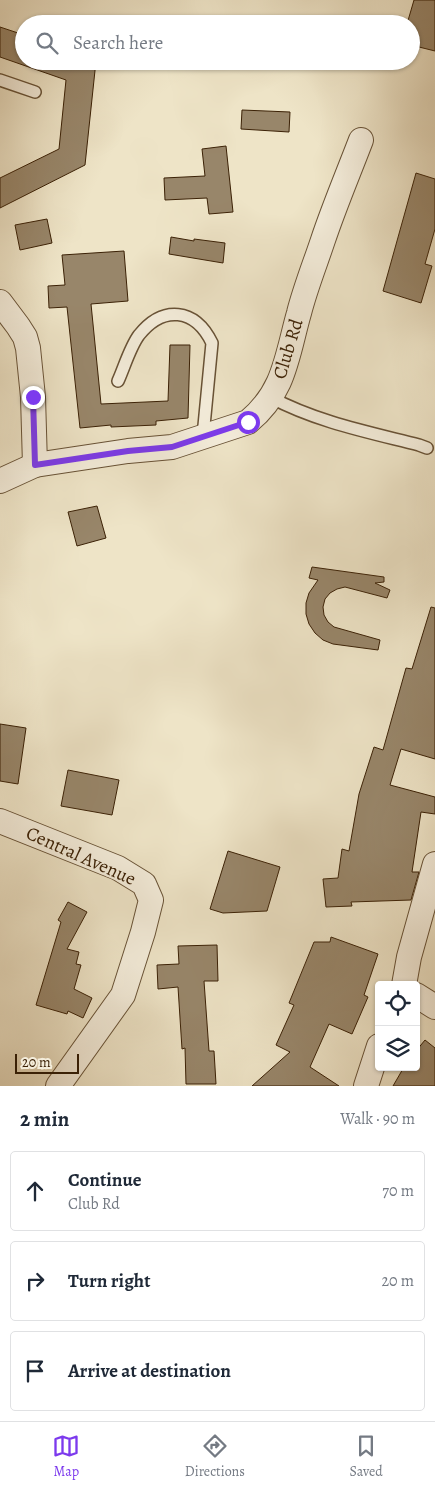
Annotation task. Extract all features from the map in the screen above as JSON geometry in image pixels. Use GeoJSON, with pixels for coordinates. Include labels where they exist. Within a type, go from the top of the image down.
{"type":"FeatureCollection","features":[{"type":"Feature","properties":{"kind":"street","name":"Club Rd"},"geometry":{"type":"LineString","coordinates":[[0,481],[35,465],[128,451],[172,447],[248,422],[255,416],[281,379],[289,358],[299,313],[326,230],[361,140]]}},
{"type":"Feature","properties":{"kind":"street"},"geometry":{"type":"LineString","coordinates":[[0,302],[18,326],[28,348],[33,397],[35,465]]}},
{"type":"Feature","properties":{"kind":"street","name":"Central Avenue"},"geometry":{"type":"LineString","coordinates":[[0,821],[118,868],[144,884],[151,900],[123,995],[58,1086]]}},
{"type":"Feature","properties":{"kind":"street"},"geometry":{"type":"LineString","coordinates":[[405,981],[409,957],[435,864]]}},
{"type":"Feature","properties":{"kind":"street"},"geometry":{"type":"LineString","coordinates":[[420,998],[435,1007]]}},
{"type":"Feature","properties":{"kind":"street"},"geometry":{"type":"LineString","coordinates":[[366,1086],[375,1058]]}},
{"type":"Feature","properties":{"kind":"lane"},"geometry":{"type":"LineString","coordinates":[[0,80],[35,92]]}},
{"type":"Feature","properties":{"kind":"lane"},"geometry":{"type":"LineString","coordinates":[[118,381],[138,337],[148,325],[160,317],[180,313],[194,320],[207,333],[212,343],[203,436]]}},
{"type":"Feature","properties":{"kind":"lane"},"geometry":{"type":"LineString","coordinates":[[270,397],[292,408],[338,425],[427,448]]}},
{"type":"Feature","properties":{"kind":"building"},"geometry":{"type":"Polygon","coordinates":[[[414,0],[435,0],[435,51],[420,47],[420,15],[410,15],[414,0]]]}},
{"type":"Feature","properties":{"kind":"building"},"geometry":{"type":"Polygon","coordinates":[[[0,27],[15,32],[15,62],[0,57],[0,27]]]}},
{"type":"Feature","properties":{"kind":"building"},"geometry":{"type":"Polygon","coordinates":[[[37,70],[95,70],[85,165],[0,208],[0,178],[59,149],[66,80],[37,70]]]}},
{"type":"Feature","properties":{"kind":"building"},"geometry":{"type":"Polygon","coordinates":[[[242,110],[290,112],[289,132],[241,129],[242,110]]]}},
{"type":"Feature","properties":{"kind":"building"},"geometry":{"type":"Polygon","coordinates":[[[226,146],[233,212],[209,214],[207,198],[165,200],[164,178],[205,176],[202,149],[226,146]]]}},
{"type":"Feature","properties":{"kind":"building"},"geometry":{"type":"Polygon","coordinates":[[[416,173],[435,179],[435,229],[425,264],[432,266],[421,303],[383,291],[416,173]]]}},
{"type":"Feature","properties":{"kind":"building"},"geometry":{"type":"Polygon","coordinates":[[[47,219],[52,243],[20,250],[15,225],[47,219]]]}},
{"type":"Feature","properties":{"kind":"building"},"geometry":{"type":"Polygon","coordinates":[[[171,237],[225,243],[223,263],[169,254],[171,237]]]}},
{"type":"Feature","properties":{"kind":"building"},"geometry":{"type":"Polygon","coordinates":[[[124,251],[128,301],[91,304],[101,404],[168,401],[170,345],[190,345],[188,418],[156,421],[156,425],[111,427],[111,425],[80,428],[67,307],[49,308],[48,286],[65,285],[62,255],[124,251]]]}},
{"type":"Feature","properties":{"kind":"building"},"geometry":{"type":"Polygon","coordinates":[[[97,506],[106,538],[77,546],[68,512],[97,506]]]}},
{"type":"Feature","properties":{"kind":"building"},"geometry":{"type":"Polygon","coordinates":[[[312,567],[384,577],[384,582],[375,583],[390,590],[387,598],[345,587],[330,593],[325,599],[323,607],[324,615],[334,627],[380,640],[378,650],[333,644],[323,640],[315,633],[309,624],[306,614],[306,603],[309,593],[318,580],[309,578],[312,567]]]}},
{"type":"Feature","properties":{"kind":"building"},"geometry":{"type":"Polygon","coordinates":[[[431,607],[435,608],[435,759],[401,749],[390,785],[435,797],[435,814],[421,812],[412,872],[419,872],[411,900],[351,902],[352,906],[326,907],[323,879],[338,878],[342,849],[349,851],[359,794],[374,747],[383,750],[406,668],[412,669],[431,607]]]}},
{"type":"Feature","properties":{"kind":"building"},"geometry":{"type":"Polygon","coordinates":[[[0,724],[26,728],[18,784],[0,781],[0,724]]]}},
{"type":"Feature","properties":{"kind":"building"},"geometry":{"type":"Polygon","coordinates":[[[68,770],[119,780],[112,815],[61,806],[68,770]]]}},
{"type":"Feature","properties":{"kind":"building"},"geometry":{"type":"Polygon","coordinates":[[[228,851],[280,867],[267,911],[223,913],[210,909],[228,851]]]}},
{"type":"Feature","properties":{"kind":"building"},"geometry":{"type":"Polygon","coordinates":[[[68,902],[87,912],[67,949],[79,952],[76,964],[81,965],[74,989],[92,998],[83,1018],[68,1011],[67,1014],[36,1005],[61,922],[58,920],[68,902]]]}},
{"type":"Feature","properties":{"kind":"building"},"geometry":{"type":"Polygon","coordinates":[[[331,937],[378,954],[364,995],[368,997],[352,1034],[329,1024],[310,1067],[339,1086],[252,1086],[290,1052],[276,1045],[294,1005],[289,1003],[314,942],[330,942],[331,937]]]}},
{"type":"Feature","properties":{"kind":"building"},"geometry":{"type":"Polygon","coordinates":[[[217,945],[218,981],[204,981],[209,1051],[214,1051],[216,1084],[186,1084],[185,1048],[182,1049],[178,987],[158,989],[157,965],[179,964],[178,946],[217,945]]]}},
{"type":"Feature","properties":{"kind":"building"},"geometry":{"type":"Polygon","coordinates":[[[425,1040],[435,1048],[435,1086],[393,1086],[402,1071],[420,1071],[420,1046],[425,1040]]]}},
{"type":"Feature","properties":{"kind":"route"},"geometry":{"type":"LineString","coordinates":[[33,397],[35,465],[128,451],[172,447],[248,422]]}}]}
